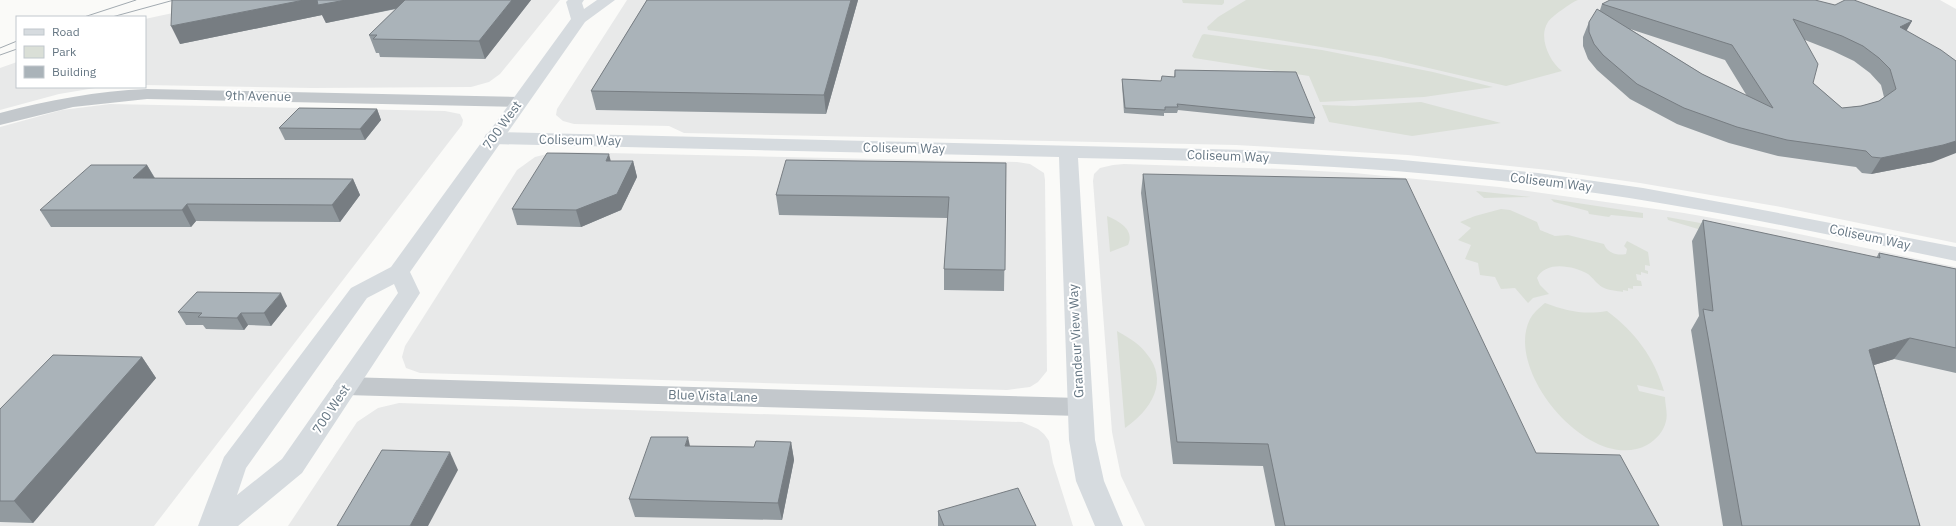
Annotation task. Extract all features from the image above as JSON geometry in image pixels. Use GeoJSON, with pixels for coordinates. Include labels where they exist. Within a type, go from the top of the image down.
{"type":"FeatureCollection","features":[{"type":"Feature","properties":{"kind":"street"},"geometry":{"type":"LineString","coordinates":[[576,0],[574,2],[579,19]]}},
{"type":"Feature","properties":{"kind":"street","name":"700 West"},"geometry":{"type":"LineString","coordinates":[[212,526],[234,464],[359,293],[399,272],[579,19],[607,0]]}},
{"type":"Feature","properties":{"kind":"street","name":"9th Avenue"},"geometry":{"type":"LineString","coordinates":[[0,119],[74,100],[147,94],[520,102]]}},
{"type":"Feature","properties":{"kind":"street","name":"Coliseum Way"},"geometry":{"type":"LineString","coordinates":[[493,138],[1340,160],[1530,178],[1675,200],[1956,254]]}},
{"type":"Feature","properties":{"kind":"street","name":"Grandeur View Way"},"geometry":{"type":"LineString","coordinates":[[1068,152],[1079,407],[1082,440],[1090,481],[1110,526]]}},
{"type":"Feature","properties":{"kind":"street","name":"700 West"},"geometry":{"type":"LineString","coordinates":[[218,526],[292,466],[409,293],[399,272]]}},
{"type":"Feature","properties":{"kind":"street","name":"Blue Vista Lane"},"geometry":{"type":"LineString","coordinates":[[346,386],[1079,407]]}},
{"type":"Feature","properties":{"kind":"shaded area"},"geometry":{"type":"Polygon","coordinates":[[[233,0],[560,0],[500,74],[489,82],[471,87],[312,88],[146,85],[146,19],[233,0]]]}},
{"type":"Feature","properties":{"kind":"shaded area"},"geometry":{"type":"Polygon","coordinates":[[[627,0],[1940,0],[1956,9],[1956,243],[1781,207],[1640,183],[1548,170],[1408,155],[1236,145],[684,133],[669,126],[574,124],[563,121],[556,115],[557,109],[627,0]]]}},
{"type":"Feature","properties":{"kind":"shaded area"},"geometry":{"type":"Polygon","coordinates":[[[16,62],[16,88],[95,88],[59,94],[0,110],[0,68],[16,62]]]}},
{"type":"Feature","properties":{"kind":"shaded area"},"geometry":{"type":"Polygon","coordinates":[[[110,104],[445,111],[460,114],[463,120],[462,125],[154,526],[0,526],[0,127],[62,110],[110,104]]]}},
{"type":"Feature","properties":{"kind":"shaded area"},"geometry":{"type":"Polygon","coordinates":[[[563,152],[1017,162],[1030,164],[1044,173],[1045,180],[1047,371],[1038,382],[1030,387],[1007,390],[420,373],[406,368],[402,357],[405,346],[517,170],[535,157],[563,152]]]}},
{"type":"Feature","properties":{"kind":"shaded area"},"geometry":{"type":"Polygon","coordinates":[[[1124,164],[1354,173],[1499,187],[1684,213],[1780,230],[1956,267],[1956,526],[1145,526],[1121,476],[1112,432],[1093,181],[1094,174],[1100,168],[1124,164]]]}},
{"type":"Feature","properties":{"kind":"shaded area"},"geometry":{"type":"Polygon","coordinates":[[[399,403],[1022,422],[1038,429],[1049,441],[1053,463],[1073,526],[288,526],[357,422],[378,408],[399,403]]]}},
{"type":"Feature","properties":{"kind":"green space"},"geometry":{"type":"Polygon","coordinates":[[[1182,0],[1224,0],[1224,3],[1222,5],[1183,3],[1182,0]]]}},
{"type":"Feature","properties":{"kind":"green space"},"geometry":{"type":"Polygon","coordinates":[[[1246,0],[1578,0],[1553,17],[1545,28],[1544,35],[1546,48],[1557,67],[1562,71],[1506,86],[1381,57],[1208,30],[1207,27],[1218,17],[1246,0]]]}},
{"type":"Feature","properties":{"kind":"green space"},"geometry":{"type":"Polygon","coordinates":[[[1204,34],[1322,50],[1433,72],[1493,87],[1424,97],[1320,102],[1309,76],[1194,58],[1192,56],[1202,35],[1204,34]]]}},
{"type":"Feature","properties":{"kind":"green space"},"geometry":{"type":"Polygon","coordinates":[[[1421,102],[1501,123],[1412,136],[1329,122],[1322,105],[1354,106],[1421,102]]]}},
{"type":"Feature","properties":{"kind":"green space"},"geometry":{"type":"Polygon","coordinates":[[[1476,191],[1531,197],[1484,198],[1476,191]]]}},
{"type":"Feature","properties":{"kind":"green space"},"geometry":{"type":"Polygon","coordinates":[[[1551,199],[1643,213],[1643,218],[1611,215],[1609,217],[1589,214],[1588,211],[1554,202],[1551,199]]]}},
{"type":"Feature","properties":{"kind":"green space"},"geometry":{"type":"Polygon","coordinates":[[[1501,209],[1510,210],[1537,222],[1540,230],[1555,236],[1568,235],[1604,244],[1610,252],[1616,254],[1626,254],[1627,249],[1624,246],[1627,241],[1648,252],[1650,266],[1645,265],[1645,270],[1648,271],[1648,274],[1641,272],[1641,275],[1636,274],[1637,280],[1641,281],[1642,286],[1633,286],[1633,289],[1628,288],[1628,291],[1623,290],[1623,292],[1609,290],[1602,287],[1588,274],[1582,271],[1561,266],[1553,267],[1541,272],[1537,278],[1540,285],[1549,294],[1533,298],[1528,303],[1515,288],[1501,289],[1495,277],[1480,275],[1478,263],[1465,259],[1471,245],[1458,240],[1471,228],[1460,222],[1501,209]]]}},
{"type":"Feature","properties":{"kind":"green space"},"geometry":{"type":"Polygon","coordinates":[[[1107,216],[1121,223],[1125,227],[1128,231],[1130,240],[1128,245],[1110,252],[1107,216]]]}},
{"type":"Feature","properties":{"kind":"green space"},"geometry":{"type":"Polygon","coordinates":[[[1667,217],[1756,233],[1708,232],[1668,220],[1667,217]]]}},
{"type":"Feature","properties":{"kind":"green space"},"geometry":{"type":"Polygon","coordinates":[[[1545,303],[1575,312],[1591,313],[1607,311],[1635,337],[1655,367],[1664,391],[1637,385],[1639,391],[1665,397],[1667,418],[1661,432],[1653,441],[1647,445],[1625,450],[1602,445],[1579,432],[1558,413],[1541,390],[1529,365],[1525,341],[1530,319],[1545,303]]]}},
{"type":"Feature","properties":{"kind":"green space"},"geometry":{"type":"Polygon","coordinates":[[[1117,331],[1133,340],[1143,349],[1153,364],[1157,384],[1154,394],[1143,413],[1125,428],[1117,331]]]}},
{"type":"Feature","properties":{"kind":"building"},"geometry":{"type":"Polygon","coordinates":[[[172,0],[304,0],[171,26],[172,0]]]}},
{"type":"Feature","properties":{"kind":"building"},"geometry":{"type":"Polygon","coordinates":[[[317,0],[346,0],[318,5],[317,0]]]}},
{"type":"Feature","properties":{"kind":"building"},"geometry":{"type":"Polygon","coordinates":[[[405,0],[512,0],[479,41],[373,39],[377,35],[369,35],[405,0]]]}},
{"type":"Feature","properties":{"kind":"building"},"geometry":{"type":"Polygon","coordinates":[[[647,0],[851,0],[824,95],[591,91],[647,0]]]}},
{"type":"Feature","properties":{"kind":"building"},"geometry":{"type":"Polygon","coordinates":[[[1610,0],[1815,0],[1835,5],[1845,0],[1854,0],[1912,21],[1900,27],[1941,50],[1956,61],[1956,141],[1881,158],[1872,157],[1866,151],[1787,140],[1737,127],[1684,108],[1637,84],[1603,55],[1594,44],[1589,32],[1589,22],[1597,9],[1702,74],[1773,108],[1732,45],[1602,4],[1610,0]],[[1793,19],[1818,64],[1813,83],[1842,108],[1861,106],[1879,101],[1896,89],[1890,69],[1879,58],[1863,46],[1842,36],[1793,19]]]}},
{"type":"Feature","properties":{"kind":"building"},"geometry":{"type":"Polygon","coordinates":[[[1175,70],[1296,72],[1315,118],[1177,104],[1178,107],[1165,107],[1165,110],[1125,108],[1122,79],[1161,81],[1162,76],[1175,77],[1175,70]]]}},
{"type":"Feature","properties":{"kind":"building"},"geometry":{"type":"Polygon","coordinates":[[[299,108],[377,109],[360,129],[279,128],[299,108]]]}},
{"type":"Feature","properties":{"kind":"building"},"geometry":{"type":"Polygon","coordinates":[[[547,153],[609,154],[606,161],[633,161],[617,194],[576,210],[512,209],[547,153]]]}},
{"type":"Feature","properties":{"kind":"building"},"geometry":{"type":"Polygon","coordinates":[[[786,160],[1006,163],[1005,270],[944,269],[949,197],[776,195],[786,160]]]}},
{"type":"Feature","properties":{"kind":"building"},"geometry":{"type":"Polygon","coordinates":[[[91,165],[147,165],[133,178],[353,179],[332,205],[187,204],[182,210],[40,210],[91,165]]]}},
{"type":"Feature","properties":{"kind":"building"},"geometry":{"type":"Polygon","coordinates":[[[1143,174],[1406,179],[1536,453],[1620,455],[1659,526],[1285,526],[1268,444],[1177,442],[1143,174]]]}},
{"type":"Feature","properties":{"kind":"building"},"geometry":{"type":"Polygon","coordinates":[[[1703,220],[1880,258],[1879,253],[1956,269],[1956,348],[1910,338],[1869,350],[1920,526],[1742,526],[1703,309],[1713,311],[1703,220]]]}},
{"type":"Feature","properties":{"kind":"building"},"geometry":{"type":"Polygon","coordinates":[[[197,292],[281,293],[264,313],[241,313],[237,318],[198,317],[202,313],[178,312],[197,292]]]}},
{"type":"Feature","properties":{"kind":"building"},"geometry":{"type":"Polygon","coordinates":[[[53,355],[142,357],[14,501],[0,501],[0,409],[53,355]]]}},
{"type":"Feature","properties":{"kind":"building"},"geometry":{"type":"Polygon","coordinates":[[[651,437],[688,437],[685,446],[754,447],[756,441],[791,442],[778,503],[629,499],[651,437]]]}},
{"type":"Feature","properties":{"kind":"building"},"geometry":{"type":"Polygon","coordinates":[[[382,450],[450,452],[410,526],[337,526],[382,450]]]}},
{"type":"Feature","properties":{"kind":"building"},"geometry":{"type":"Polygon","coordinates":[[[1018,488],[1036,526],[944,526],[938,511],[1018,488]]]}},
{"type":"Feature","properties":{"kind":"tram line"},"geometry":{"type":"LineString","coordinates":[[87,16],[136,0]]}},
{"type":"Feature","properties":{"kind":"tram line"},"geometry":{"type":"LineString","coordinates":[[116,16],[174,0]]}},
{"type":"Feature","properties":{"kind":"tram line"},"geometry":{"type":"LineString","coordinates":[[0,48],[16,41]]}},
{"type":"Feature","properties":{"kind":"tram line"},"geometry":{"type":"LineString","coordinates":[[0,55],[16,49]]}}]}
